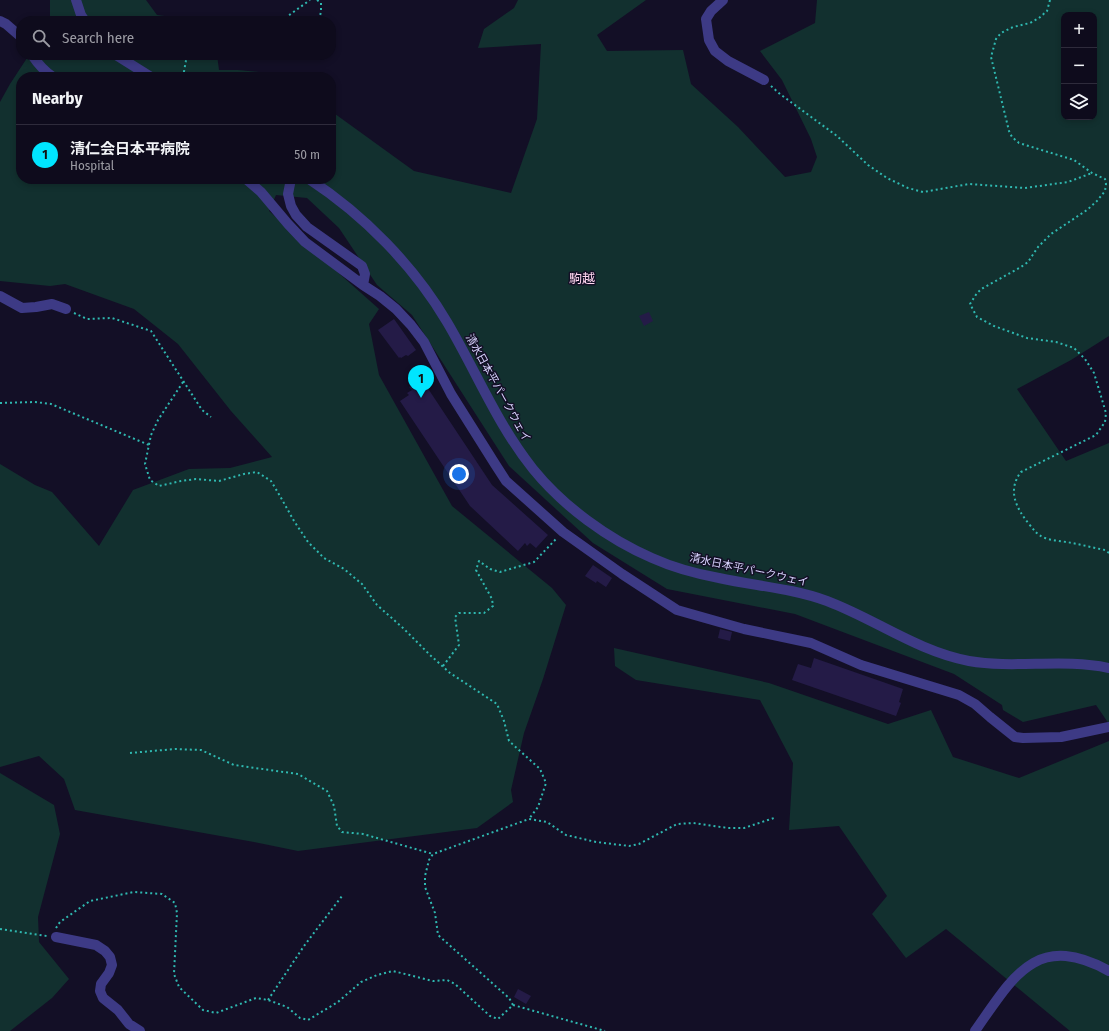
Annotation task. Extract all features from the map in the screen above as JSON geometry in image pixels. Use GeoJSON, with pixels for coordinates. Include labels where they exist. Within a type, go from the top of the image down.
{"type":"FeatureCollection","features":[{"type":"Feature","properties":{"kind":"street"},"geometry":{"type":"LineString","coordinates":[[76,0],[82,16]]}},
{"type":"Feature","properties":{"kind":"street"},"geometry":{"type":"LineString","coordinates":[[723,0],[711,11],[706,20],[709,40],[715,51],[728,61],[764,80]]}},
{"type":"Feature","properties":{"kind":"street"},"geometry":{"type":"LineString","coordinates":[[0,21],[16,33]]}},
{"type":"Feature","properties":{"kind":"street"},"geometry":{"type":"LineString","coordinates":[[35,60],[45,72]]}},
{"type":"Feature","properties":{"kind":"street"},"geometry":{"type":"LineString","coordinates":[[124,60],[144,72]]}},
{"type":"Feature","properties":{"kind":"street"},"geometry":{"type":"LineString","coordinates":[[252,184],[261,192],[305,242],[380,296],[396,309],[411,325],[424,342],[451,394],[506,481],[563,532],[622,574],[678,610],[744,629],[811,643],[861,665],[959,695],[975,704],[990,718],[1015,737],[1061,737],[1109,727]]}},
{"type":"Feature","properties":{"kind":"street"},"geometry":{"type":"LineString","coordinates":[[290,184],[288,194],[290,206],[296,215],[307,227],[362,266],[365,274],[363,285]]}},
{"type":"Feature","properties":{"kind":"street","name":"清水日本平パークウェイ"},"geometry":{"type":"LineString","coordinates":[[317,184],[352,210],[375,231],[403,262],[435,303],[448,323],[499,419],[533,469],[551,490],[573,509],[599,529],[628,547],[653,559],[718,578],[811,595],[854,612],[917,644],[945,655],[970,661],[1002,664],[1073,664],[1109,668]]}},
{"type":"Feature","properties":{"kind":"street"},"geometry":{"type":"LineString","coordinates":[[0,296],[22,308],[52,304],[66,309]]}},
{"type":"Feature","properties":{"kind":"street"},"geometry":{"type":"LineString","coordinates":[[56,937],[96,945],[105,951],[110,957],[112,965],[109,973],[101,984],[100,991],[103,998],[118,1010],[129,1024],[140,1031]]}},
{"type":"Feature","properties":{"kind":"street"},"geometry":{"type":"LineString","coordinates":[[975,1031],[1005,988],[1019,973],[1029,965],[1039,960],[1049,957],[1070,956],[1096,964],[1109,972]]}},
{"type":"Feature","properties":{"kind":"path"},"geometry":{"type":"LineString","coordinates":[[287,16],[310,0]]}},
{"type":"Feature","properties":{"kind":"path"},"geometry":{"type":"LineString","coordinates":[[317,0],[321,3],[320,16]]}},
{"type":"Feature","properties":{"kind":"path"},"geometry":{"type":"LineString","coordinates":[[1050,0],[1047,11],[1039,18],[1030,23],[1001,32],[996,39],[991,57],[1009,131],[1012,137],[1019,143],[1074,160],[1092,173],[1105,179],[1105,191],[1087,210],[1051,234],[1038,247],[1028,262],[983,288],[977,293],[970,304],[977,317],[994,326],[1027,338],[1056,342],[1074,348],[1085,359],[1094,373],[1106,413],[1105,422],[1101,429],[1096,435],[1021,472],[1017,477],[1014,486],[1014,496],[1015,502],[1023,517],[1036,534],[1045,538],[1105,550],[1109,553]]}},
{"type":"Feature","properties":{"kind":"path"},"geometry":{"type":"LineString","coordinates":[[184,72],[186,60]]}},
{"type":"Feature","properties":{"kind":"path"},"geometry":{"type":"LineString","coordinates":[[764,80],[780,94],[837,136],[868,165],[887,178],[908,188],[923,192],[970,184],[1024,188],[1068,182],[1092,173]]}},
{"type":"Feature","properties":{"kind":"path"},"geometry":{"type":"LineString","coordinates":[[66,309],[87,319],[112,318],[151,331],[202,410],[211,417]]}},
{"type":"Feature","properties":{"kind":"path"},"geometry":{"type":"LineString","coordinates":[[183,382],[158,420],[151,435],[145,464],[150,480],[159,486],[196,479],[219,481],[257,472],[271,481],[308,542],[324,558],[344,569],[362,584],[377,605],[404,628],[450,673],[497,704],[504,720],[509,740],[524,756],[540,769],[546,783],[538,807],[529,819]]}},
{"type":"Feature","properties":{"kind":"path"},"geometry":{"type":"LineString","coordinates":[[0,403],[35,402],[51,404],[149,445]]}},
{"type":"Feature","properties":{"kind":"path"},"geometry":{"type":"LineString","coordinates":[[443,666],[459,645],[455,617],[459,612],[484,613],[494,606],[492,599],[476,570],[479,561],[490,569],[500,572],[534,562],[563,532]]}},
{"type":"Feature","properties":{"kind":"path"},"geometry":{"type":"LineString","coordinates":[[130,753],[175,749],[201,750],[234,765],[298,774],[327,791],[334,806],[337,826],[342,832],[363,834],[433,854],[529,819],[547,822],[566,835],[596,842],[629,846],[639,844],[677,824],[693,823],[728,828],[744,828],[774,818]]}},
{"type":"Feature","properties":{"kind":"path"},"geometry":{"type":"LineString","coordinates":[[433,854],[429,860],[425,876],[425,887],[435,913],[438,935],[509,998],[513,1005],[605,1031]]}},
{"type":"Feature","properties":{"kind":"path"},"geometry":{"type":"LineString","coordinates":[[0,929],[56,937],[56,927],[60,922],[90,901],[134,892],[162,894],[175,903],[177,913],[174,974],[179,988],[203,1010],[216,1013],[256,998],[268,1000],[286,1007],[300,1018],[308,1020],[338,1002],[361,982],[377,975],[393,971],[433,981],[447,980],[455,984],[490,1016],[498,1019],[513,1005]]}},
{"type":"Feature","properties":{"kind":"path"},"geometry":{"type":"LineString","coordinates":[[268,1000],[304,946],[342,896]]}},
{"type":"Feature","properties":{"kind":"green space"},"geometry":{"type":"Polygon","coordinates":[[[50,0],[146,0],[157,15],[165,16],[50,16],[50,0]]]}},
{"type":"Feature","properties":{"kind":"green space"},"geometry":{"type":"Polygon","coordinates":[[[518,0],[646,0],[597,35],[607,51],[683,50],[691,84],[738,127],[785,177],[811,172],[817,157],[811,139],[782,80],[760,51],[815,23],[817,0],[1109,0],[1109,336],[1071,360],[1017,389],[1066,461],[1109,443],[1109,724],[1096,705],[1023,722],[1003,710],[1002,705],[954,674],[795,614],[667,589],[593,543],[509,466],[412,315],[377,285],[339,228],[307,198],[276,195],[269,211],[379,309],[369,324],[379,375],[452,506],[552,588],[566,605],[543,679],[524,733],[511,790],[513,802],[477,828],[298,851],[75,810],[64,779],[39,756],[0,767],[0,464],[35,485],[52,492],[99,546],[133,490],[189,469],[230,468],[272,457],[231,411],[178,344],[134,309],[65,284],[50,286],[0,281],[0,102],[16,75],[16,184],[336,184],[336,115],[414,171],[511,193],[537,119],[541,44],[478,48],[484,29],[514,8],[518,0]]]}},
{"type":"Feature","properties":{"kind":"green space"},"geometry":{"type":"Polygon","coordinates":[[[26,60],[218,60],[219,70],[258,72],[18,72],[26,60]]]}},
{"type":"Feature","properties":{"kind":"green space"},"geometry":{"type":"Polygon","coordinates":[[[614,648],[769,683],[888,724],[931,710],[953,757],[1019,778],[1109,741],[1109,1031],[1070,1031],[946,929],[906,958],[872,914],[887,896],[839,826],[789,830],[793,763],[760,700],[636,680],[615,666],[614,648]]]}},
{"type":"Feature","properties":{"kind":"green space"},"geometry":{"type":"Polygon","coordinates":[[[0,773],[54,805],[60,834],[38,917],[39,942],[69,979],[52,998],[10,1031],[0,1031],[0,773]]]}},
{"type":"Feature","properties":{"kind":"building"},"geometry":{"type":"Polygon","coordinates":[[[649,312],[653,321],[644,326],[639,316],[649,312]]]}},
{"type":"Feature","properties":{"kind":"building"},"geometry":{"type":"Polygon","coordinates":[[[394,319],[416,350],[408,356],[406,355],[401,358],[399,358],[378,330],[394,319]]]}},
{"type":"Feature","properties":{"kind":"building"},"geometry":{"type":"Polygon","coordinates":[[[423,381],[492,485],[548,535],[536,548],[530,543],[527,546],[525,543],[518,551],[470,506],[400,401],[409,395],[407,393],[412,390],[409,387],[417,382],[418,384],[423,381]]]}},
{"type":"Feature","properties":{"kind":"building"},"geometry":{"type":"Polygon","coordinates":[[[593,565],[612,578],[606,587],[585,576],[593,565]]]}},
{"type":"Feature","properties":{"kind":"building"},"geometry":{"type":"Polygon","coordinates":[[[720,629],[732,632],[730,641],[718,638],[720,629]]]}},
{"type":"Feature","properties":{"kind":"building"},"geometry":{"type":"Polygon","coordinates":[[[814,658],[903,689],[899,702],[901,703],[896,716],[792,680],[798,664],[811,668],[814,658]]]}},
{"type":"Feature","properties":{"kind":"building"},"geometry":{"type":"Polygon","coordinates":[[[518,989],[531,996],[526,1004],[514,997],[518,989]]]}},
{"type":"Feature","properties":{"kind":"place","name":"清仁会日本平病院"},"geometry":{"type":"Point","coordinates":[421,398]}},
{"type":"Feature","properties":{"kind":"district","name":"駒越"},"geometry":{"type":"Point","coordinates":[582,278]}}]}
